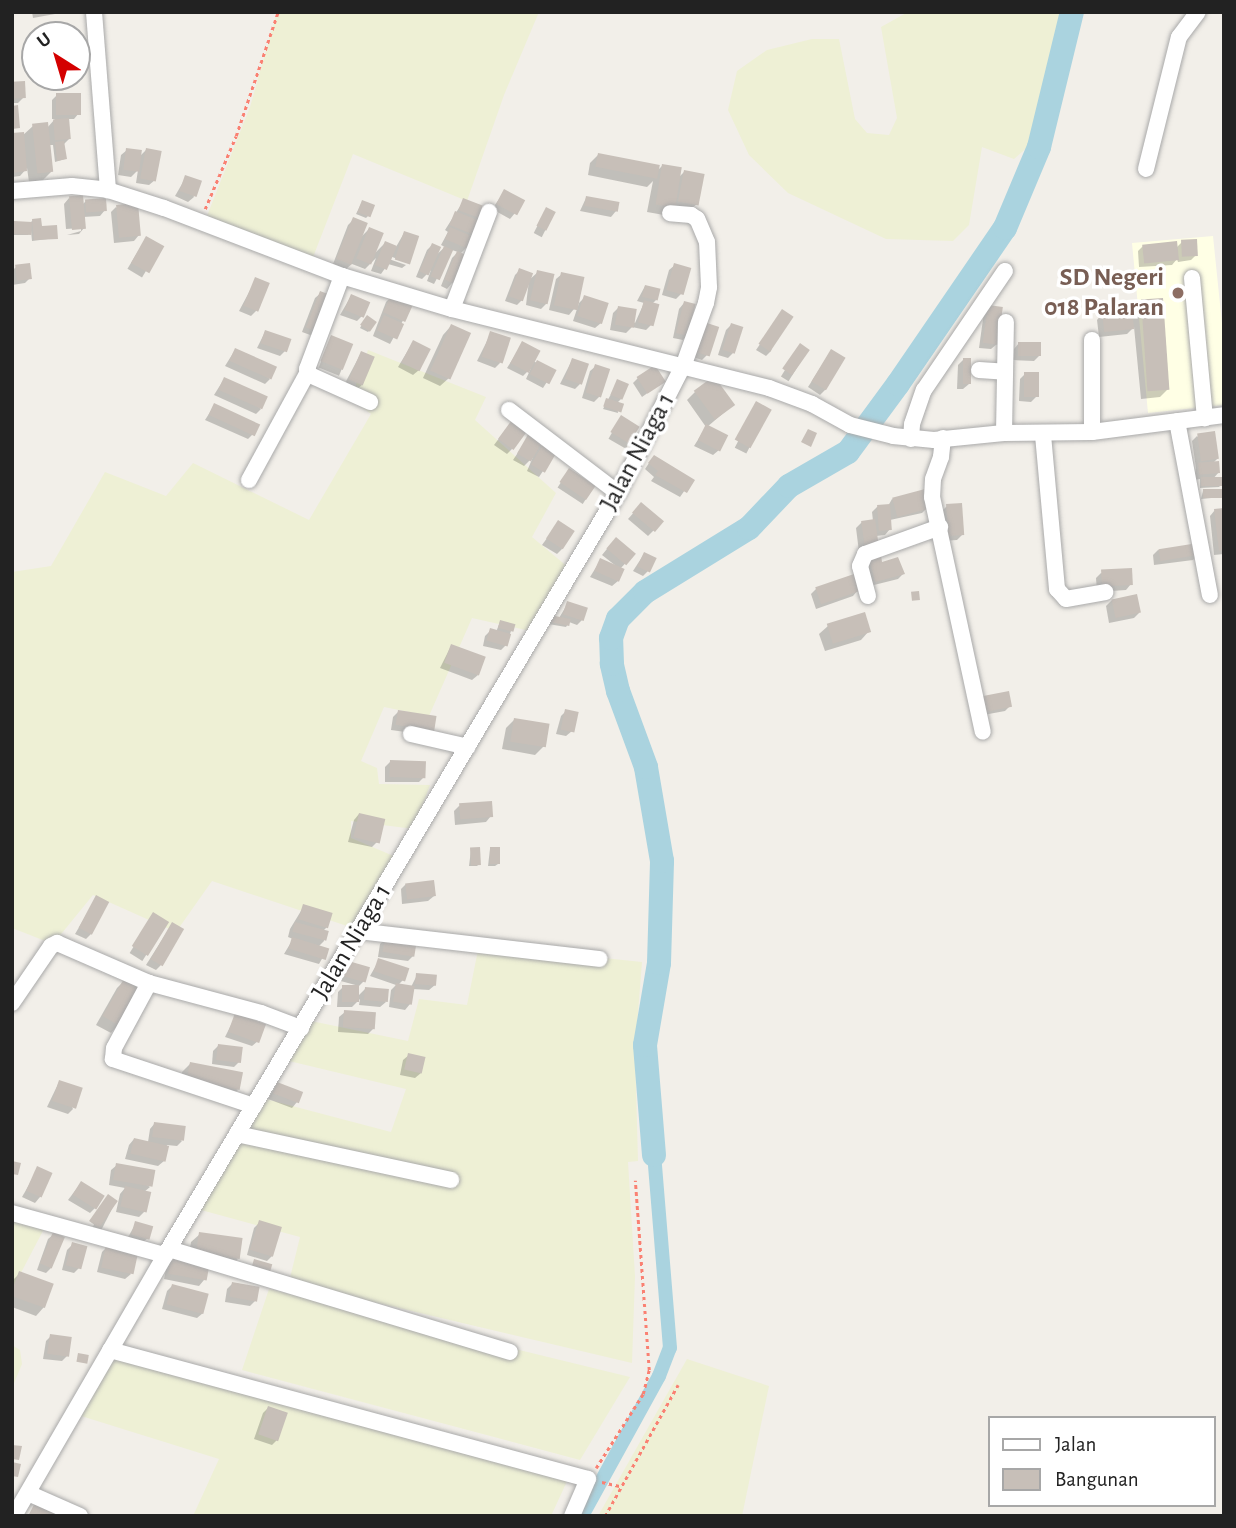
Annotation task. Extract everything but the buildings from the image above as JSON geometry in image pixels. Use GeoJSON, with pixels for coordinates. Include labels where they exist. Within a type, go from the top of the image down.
{"type":"FeatureCollection","features":[{"type":"Feature","properties":{"kind":"street"},"geometry":{"type":"LineString","coordinates":[[94,12],[107,190]]}},
{"type":"Feature","properties":{"kind":"street"},"geometry":{"type":"LineString","coordinates":[[1146,169],[1179,37],[1198,12]]}},
{"type":"Feature","properties":{"kind":"street"},"geometry":{"type":"LineString","coordinates":[[12,191],[72,186],[107,190],[342,276],[452,309],[684,364],[793,396],[850,425],[893,436],[911,439],[1004,433],[1042,435],[1092,432],[1224,415]]}},
{"type":"Feature","properties":{"kind":"street"},"geometry":{"type":"LineString","coordinates":[[452,309],[489,212]]}},
{"type":"Feature","properties":{"kind":"street","name":"Jalan Niaga 1"},"geometry":{"type":"LineString","coordinates":[[14,1516],[167,1252],[618,493],[684,364],[706,303],[708,242],[697,219],[691,215],[670,213]]}},
{"type":"Feature","properties":{"kind":"street"},"geometry":{"type":"LineString","coordinates":[[911,439],[912,424],[924,390],[1005,271]]}},
{"type":"Feature","properties":{"kind":"street"},"geometry":{"type":"LineString","coordinates":[[249,480],[308,372],[307,365],[342,276]]}},
{"type":"Feature","properties":{"kind":"street"},"geometry":{"type":"LineString","coordinates":[[1192,278],[1205,418]]}},
{"type":"Feature","properties":{"kind":"street"},"geometry":{"type":"LineString","coordinates":[[1004,433],[1006,322]]}},
{"type":"Feature","properties":{"kind":"street"},"geometry":{"type":"LineString","coordinates":[[1092,340],[1092,432]]}},
{"type":"Feature","properties":{"kind":"street"},"geometry":{"type":"LineString","coordinates":[[979,370],[1005,372]]}},
{"type":"Feature","properties":{"kind":"street"},"geometry":{"type":"LineString","coordinates":[[308,372],[370,401]]}},
{"type":"Feature","properties":{"kind":"street"},"geometry":{"type":"LineString","coordinates":[[509,410],[618,493]]}},
{"type":"Feature","properties":{"kind":"street"},"geometry":{"type":"LineString","coordinates":[[1177,421],[1210,594]]}},
{"type":"Feature","properties":{"kind":"street"},"geometry":{"type":"LineString","coordinates":[[1042,435],[1057,589],[1066,599],[1105,592]]}},
{"type":"Feature","properties":{"kind":"street"},"geometry":{"type":"LineString","coordinates":[[943,438],[932,488],[983,732]]}},
{"type":"Feature","properties":{"kind":"street"},"geometry":{"type":"LineString","coordinates":[[868,596],[860,566],[865,554],[940,527]]}},
{"type":"Feature","properties":{"kind":"street"},"geometry":{"type":"LineString","coordinates":[[411,734],[468,747]]}},
{"type":"Feature","properties":{"kind":"street"},"geometry":{"type":"LineString","coordinates":[[358,931],[598,959]]}},
{"type":"Feature","properties":{"kind":"street"},"geometry":{"type":"LineString","coordinates":[[12,1003],[51,946],[57,943],[149,983],[261,1013],[301,1028]]}},
{"type":"Feature","properties":{"kind":"street"},"geometry":{"type":"LineString","coordinates":[[149,983],[114,1048],[113,1059],[254,1106]]}},
{"type":"Feature","properties":{"kind":"street"},"geometry":{"type":"LineString","coordinates":[[237,1134],[451,1180]]}},
{"type":"Feature","properties":{"kind":"street"},"geometry":{"type":"LineString","coordinates":[[12,1213],[167,1252],[510,1352]]}},
{"type":"Feature","properties":{"kind":"street"},"geometry":{"type":"LineString","coordinates":[[110,1350],[589,1479],[572,1516]]}},
{"type":"Feature","properties":{"kind":"street"},"geometry":{"type":"LineString","coordinates":[[27,1493],[80,1516]]}},
{"type":"Feature","properties":{"kind":"path"},"geometry":{"type":"LineString","coordinates":[[199,222],[236,136],[278,12]]}},
{"type":"Feature","properties":{"kind":"path"},"geometry":{"type":"LineString","coordinates":[[589,1479],[643,1394],[649,1370],[635,1181]]}},
{"type":"Feature","properties":{"kind":"path"},"geometry":{"type":"LineString","coordinates":[[605,1516],[678,1385]]}},
{"type":"Feature","properties":{"kind":"path"},"geometry":{"type":"LineString","coordinates":[[613,1485],[620,1486]]}},
{"type":"Feature","properties":{"kind":"shaded area"},"geometry":{"type":"Polygon","coordinates":[[[277,12],[539,12],[504,95],[467,201],[353,154],[310,265],[203,226],[250,107],[277,12]]]}},
{"type":"Feature","properties":{"kind":"shaded area"},"geometry":{"type":"Polygon","coordinates":[[[908,12],[1060,12],[1046,100],[1030,145],[1014,159],[982,147],[969,225],[953,241],[886,239],[788,193],[749,155],[728,110],[737,71],[767,50],[812,39],[839,39],[855,119],[867,133],[889,135],[897,118],[881,27],[908,12]]]}},
{"type":"Feature","properties":{"kind":"shaded area","name":"SD Negeri 018 Palaran"},"geometry":{"type":"Polygon","coordinates":[[[1213,236],[1224,343],[1224,405],[1148,413],[1132,243],[1213,236]]]}},
{"type":"Feature","properties":{"kind":"shaded area"},"geometry":{"type":"Polygon","coordinates":[[[368,350],[486,397],[475,420],[556,493],[532,537],[569,568],[530,631],[472,618],[429,716],[384,707],[361,761],[377,768],[379,784],[430,785],[414,829],[351,821],[351,838],[396,857],[353,928],[212,881],[176,932],[93,895],[53,944],[12,928],[12,572],[51,566],[105,472],[166,496],[193,463],[309,520],[371,414],[351,399],[368,350]]]}},
{"type":"Feature","properties":{"kind":"shaded area"},"geometry":{"type":"Polygon","coordinates":[[[479,945],[642,962],[635,1051],[638,1161],[628,1162],[635,1276],[632,1363],[289,1282],[300,1237],[201,1210],[258,1097],[391,1132],[406,1089],[289,1061],[311,1021],[408,1041],[419,999],[467,1005],[479,945]]]}},
{"type":"Feature","properties":{"kind":"shaded area"},"geometry":{"type":"Polygon","coordinates":[[[12,1214],[46,1225],[12,1290],[12,1214]]]}},
{"type":"Feature","properties":{"kind":"shaded area"},"geometry":{"type":"Polygon","coordinates":[[[269,1289],[630,1377],[580,1460],[242,1370],[269,1289]]]}},
{"type":"Feature","properties":{"kind":"shaded area"},"geometry":{"type":"Polygon","coordinates":[[[12,1345],[20,1350],[22,1364],[12,1388],[12,1345]]]}},
{"type":"Feature","properties":{"kind":"shaded area"},"geometry":{"type":"Polygon","coordinates":[[[111,1356],[569,1477],[551,1516],[193,1516],[219,1459],[78,1415],[111,1356]]]}},
{"type":"Feature","properties":{"kind":"shaded area"},"geometry":{"type":"Polygon","coordinates":[[[687,1359],[769,1386],[742,1516],[598,1516],[687,1359]]]}},
{"type":"Feature","properties":{"kind":"waterway"},"geometry":{"type":"LineString","coordinates":[[654,1155],[645,1045],[659,963],[662,861],[646,767],[618,691],[612,664],[611,638],[618,619],[645,592],[749,528],[789,486],[848,452],[1005,228],[1039,147],[1072,12]]}},
{"type":"Feature","properties":{"kind":"waterway"},"geometry":{"type":"LineString","coordinates":[[582,1516],[659,1376],[670,1348],[654,1155]]}},
{"type":"Feature","properties":{"kind":"place","name":"SD Negeri 018 Palaran"},"geometry":{"type":"Point","coordinates":[1178,293]}}]}
